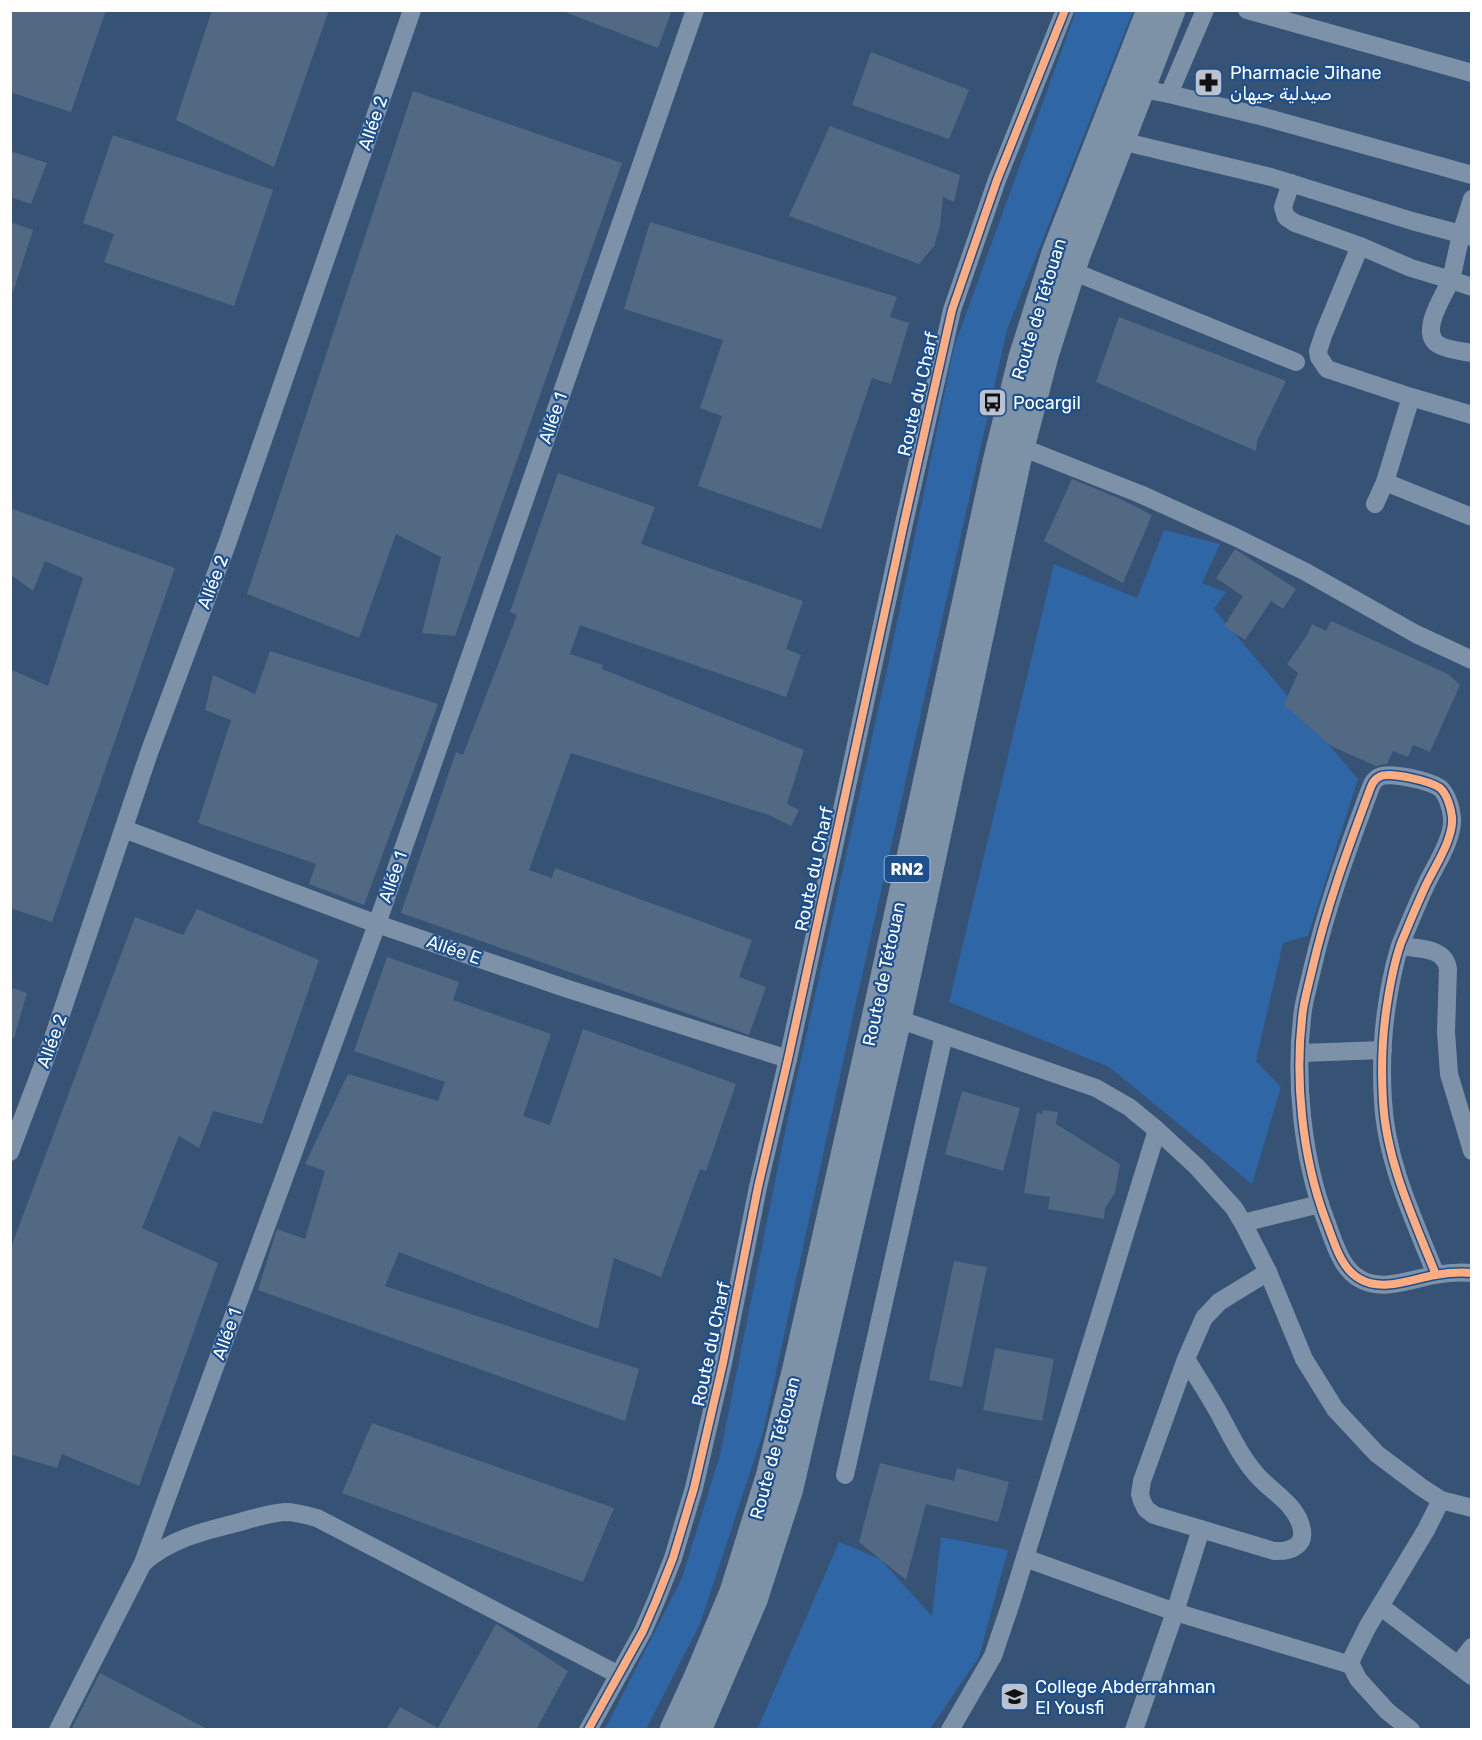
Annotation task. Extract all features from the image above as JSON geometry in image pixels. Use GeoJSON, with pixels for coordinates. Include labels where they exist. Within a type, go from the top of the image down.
{"type":"FeatureCollection","features":[{"type":"Feature","properties":{"kind":"highway","name":"Route de Tétouan"},"geometry":{"type":"LineString","coordinates":[[673,1730],[733,1592],[769,1477],[799,1356],[996,462],[1022,357],[1055,253],[1150,10]]}},
{"type":"Feature","properties":{"kind":"highway","name":"Route de Tétouan"},"geometry":{"type":"LineString","coordinates":[[698,1730],[754,1600],[790,1488],[898,1019],[1021,447],[1045,356],[1072,270],[1172,10]]}},
{"type":"Feature","properties":{"kind":"street","name":"Allée 2"},"geometry":{"type":"LineString","coordinates":[[10,1152],[52,1041],[149,753],[227,544],[412,10]]}},
{"type":"Feature","properties":{"kind":"street","name":"Allée 1"},"geometry":{"type":"LineString","coordinates":[[58,1730],[143,1563],[377,924],[695,10]]}},
{"type":"Feature","properties":{"kind":"street","name":"Route du Charf"},"geometry":{"type":"LineString","coordinates":[[588,1730],[617,1674],[643,1631],[673,1558],[694,1488],[723,1363],[758,1187],[952,310],[997,180],[1065,10]]}},
{"type":"Feature","properties":{"kind":"street"},"geometry":{"type":"LineString","coordinates":[[1169,94],[1205,10]]}},
{"type":"Feature","properties":{"kind":"street"},"geometry":{"type":"LineString","coordinates":[[1247,10],[1470,68]]}},
{"type":"Feature","properties":{"kind":"street"},"geometry":{"type":"LineString","coordinates":[[1141,89],[1264,117],[1472,175]]}},
{"type":"Feature","properties":{"kind":"street"},"geometry":{"type":"LineString","coordinates":[[1121,141],[1291,183],[1412,221],[1466,235]]}},
{"type":"Feature","properties":{"kind":"street"},"geometry":{"type":"LineString","coordinates":[[1291,183],[1283,207],[1286,218],[1411,268],[1472,287]]}},
{"type":"Feature","properties":{"kind":"street"},"geometry":{"type":"LineString","coordinates":[[1472,199],[1466,235],[1451,280],[1431,322],[1433,340],[1439,345],[1472,353]]}},
{"type":"Feature","properties":{"kind":"street"},"geometry":{"type":"LineString","coordinates":[[1360,246],[1324,333],[1318,351],[1319,357],[1327,369],[1472,415]]}},
{"type":"Feature","properties":{"kind":"street"},"geometry":{"type":"LineString","coordinates":[[1072,270],[1296,362]]}},
{"type":"Feature","properties":{"kind":"street"},"geometry":{"type":"LineString","coordinates":[[1375,504],[1385,482],[1411,397]]}},
{"type":"Feature","properties":{"kind":"street"},"geometry":{"type":"LineString","coordinates":[[1021,447],[1140,494],[1235,537],[1304,571],[1416,634],[1470,658]]}},
{"type":"Feature","properties":{"kind":"street"},"geometry":{"type":"LineString","coordinates":[[1385,482],[1472,517]]}},
{"type":"Feature","properties":{"kind":"street"},"geometry":{"type":"LineString","coordinates":[[1436,1275],[1400,1181],[1390,1144],[1383,1102],[1383,1050],[1389,989],[1400,946],[1426,885],[1445,848],[1452,818],[1445,795],[1439,788],[1407,777],[1386,775],[1375,780],[1369,792],[1340,870],[1320,935],[1303,1010],[1299,1092],[1303,1121],[1320,1204],[1338,1253],[1347,1269],[1358,1279],[1370,1284],[1394,1283],[1436,1275],[1472,1273]]}},
{"type":"Feature","properties":{"kind":"street","name":"Allée E"},"geometry":{"type":"LineString","coordinates":[[124,830],[377,924],[565,988],[788,1059]]}},
{"type":"Feature","properties":{"kind":"street"},"geometry":{"type":"LineString","coordinates":[[1400,946],[1437,952],[1446,961],[1448,969],[1446,1032],[1449,1074],[1472,1151]]}},
{"type":"Feature","properties":{"kind":"street"},"geometry":{"type":"LineString","coordinates":[[898,1019],[1096,1088],[1129,1107],[1157,1130],[1197,1167],[1234,1208],[1268,1272],[1304,1359],[1335,1409],[1377,1454],[1441,1500],[1472,1508]]}},
{"type":"Feature","properties":{"kind":"street"},"geometry":{"type":"LineString","coordinates":[[845,1475],[944,1035]]}},
{"type":"Feature","properties":{"kind":"street"},"geometry":{"type":"LineString","coordinates":[[1301,1053],[1383,1050]]}},
{"type":"Feature","properties":{"kind":"street"},"geometry":{"type":"LineString","coordinates":[[950,1730],[993,1656],[1157,1130]]}},
{"type":"Feature","properties":{"kind":"street"},"geometry":{"type":"LineString","coordinates":[[1243,1223],[1320,1204]]}},
{"type":"Feature","properties":{"kind":"street"},"geometry":{"type":"LineString","coordinates":[[1186,1359],[1236,1446],[1256,1474],[1296,1514],[1302,1534],[1300,1543],[1294,1549],[1285,1552],[1274,1551],[1154,1515],[1146,1509],[1140,1494],[1152,1452],[1186,1359],[1204,1318],[1219,1302],[1268,1272]]}},
{"type":"Feature","properties":{"kind":"street"},"geometry":{"type":"LineString","coordinates":[[1411,1730],[1387,1711],[1367,1690],[1351,1665],[1354,1651],[1441,1500]]}},
{"type":"Feature","properties":{"kind":"street"},"geometry":{"type":"LineString","coordinates":[[143,1563],[168,1544],[187,1536],[283,1512],[305,1514],[396,1558],[617,1674]]}},
{"type":"Feature","properties":{"kind":"street"},"geometry":{"type":"LineString","coordinates":[[1134,1730],[1201,1529]]}},
{"type":"Feature","properties":{"kind":"street"},"geometry":{"type":"LineString","coordinates":[[1025,1558],[1175,1612],[1351,1665]]}},
{"type":"Feature","properties":{"kind":"street"},"geometry":{"type":"LineString","coordinates":[[1380,1606],[1465,1671],[1472,1647]]}},
{"type":"Feature","properties":{"kind":"shaded area"},"geometry":{"type":"Polygon","coordinates":[[[1076,11],[1133,11],[1007,330],[853,1016],[763,1433],[700,1624],[646,1729],[605,1729],[682,1578],[720,1455],[786,1127],[890,656],[954,347],[1076,11]]]}},
{"type":"Feature","properties":{"kind":"shaded area"},"geometry":{"type":"Polygon","coordinates":[[[1164,530],[1220,544],[1202,583],[1226,592],[1214,609],[1358,779],[1308,936],[1283,943],[1256,1061],[1281,1087],[1252,1184],[1109,1067],[949,1002],[1054,564],[1137,598],[1164,530]]]}},
{"type":"Feature","properties":{"kind":"shaded area"},"geometry":{"type":"Polygon","coordinates":[[[941,1537],[1008,1550],[979,1657],[930,1729],[757,1730],[839,1542],[880,1559],[932,1616],[941,1537]]]}},
{"type":"Feature","properties":{"kind":"building"},"geometry":{"type":"Polygon","coordinates":[[[10,10],[106,10],[71,112],[10,92],[10,10]]]}},
{"type":"Feature","properties":{"kind":"building"},"geometry":{"type":"Polygon","coordinates":[[[212,10],[329,10],[274,167],[176,120],[212,10]]]}},
{"type":"Feature","properties":{"kind":"building"},"geometry":{"type":"Polygon","coordinates":[[[560,10],[672,10],[658,48],[560,10]]]}},
{"type":"Feature","properties":{"kind":"building"},"geometry":{"type":"Polygon","coordinates":[[[871,52],[969,90],[949,139],[852,105],[871,52]]]}},
{"type":"Feature","properties":{"kind":"building"},"geometry":{"type":"Polygon","coordinates":[[[413,91],[622,163],[455,636],[422,633],[441,557],[396,534],[359,638],[247,594],[413,91]]]}},
{"type":"Feature","properties":{"kind":"building"},"geometry":{"type":"Polygon","coordinates":[[[830,126],[960,175],[954,202],[943,197],[940,226],[934,246],[919,264],[789,216],[830,126]]]}},
{"type":"Feature","properties":{"kind":"building"},"geometry":{"type":"Polygon","coordinates":[[[113,135],[273,190],[234,306],[104,262],[114,234],[83,223],[113,135]]]}},
{"type":"Feature","properties":{"kind":"building"},"geometry":{"type":"Polygon","coordinates":[[[10,151],[47,163],[31,204],[10,197],[10,151]]]}},
{"type":"Feature","properties":{"kind":"building"},"geometry":{"type":"Polygon","coordinates":[[[10,222],[33,230],[13,292],[10,291],[10,222]]]}},
{"type":"Feature","properties":{"kind":"building"},"geometry":{"type":"Polygon","coordinates":[[[650,222],[897,297],[890,317],[909,323],[891,384],[872,378],[821,529],[698,486],[722,416],[700,408],[723,340],[624,309],[650,222]]]}},
{"type":"Feature","properties":{"kind":"building"},"geometry":{"type":"Polygon","coordinates":[[[1119,317],[1286,381],[1257,441],[1256,451],[1096,382],[1119,317]]]}},
{"type":"Feature","properties":{"kind":"building"},"geometry":{"type":"Polygon","coordinates":[[[558,473],[655,507],[641,544],[803,601],[786,649],[801,655],[786,697],[580,625],[570,654],[603,665],[602,669],[804,750],[787,804],[799,810],[791,826],[769,815],[571,753],[529,870],[552,878],[555,868],[752,940],[739,977],[766,987],[749,1035],[401,913],[456,752],[463,755],[517,615],[510,612],[558,473]]]}},
{"type":"Feature","properties":{"kind":"building"},"geometry":{"type":"Polygon","coordinates":[[[1072,479],[1152,515],[1123,583],[1044,541],[1072,479]]]}},
{"type":"Feature","properties":{"kind":"building"},"geometry":{"type":"Polygon","coordinates":[[[10,508],[175,568],[52,922],[10,908],[10,669],[48,686],[83,578],[45,561],[33,591],[10,574],[10,508]]]}},
{"type":"Feature","properties":{"kind":"building"},"geometry":{"type":"Polygon","coordinates":[[[1235,549],[1296,589],[1283,609],[1271,601],[1245,640],[1224,626],[1243,596],[1216,578],[1235,549]]]}},
{"type":"Feature","properties":{"kind":"building"},"geometry":{"type":"Polygon","coordinates":[[[1331,621],[1448,674],[1460,685],[1430,752],[1413,745],[1408,757],[1393,751],[1387,764],[1376,766],[1331,746],[1284,705],[1298,673],[1287,664],[1312,624],[1326,631],[1331,621]]]}},
{"type":"Feature","properties":{"kind":"building"},"geometry":{"type":"Polygon","coordinates":[[[270,651],[438,704],[364,905],[309,884],[316,864],[198,823],[231,720],[205,710],[213,675],[255,694],[270,651]]]}},
{"type":"Feature","properties":{"kind":"building"},"geometry":{"type":"Polygon","coordinates":[[[197,909],[319,960],[262,1124],[213,1111],[199,1148],[179,1136],[142,1228],[218,1263],[139,1486],[62,1454],[57,1468],[10,1454],[10,1250],[135,917],[183,935],[197,909]]]}},
{"type":"Feature","properties":{"kind":"building"},"geometry":{"type":"Polygon","coordinates":[[[387,957],[459,982],[453,1000],[551,1034],[523,1116],[550,1125],[583,1029],[736,1084],[706,1171],[700,1169],[661,1277],[614,1258],[598,1329],[399,1252],[385,1286],[639,1369],[625,1421],[258,1290],[277,1229],[305,1239],[325,1171],[305,1164],[348,1074],[438,1101],[445,1082],[354,1051],[387,957]]]}},
{"type":"Feature","properties":{"kind":"building"},"geometry":{"type":"Polygon","coordinates":[[[10,987],[27,993],[14,1038],[10,1037],[10,987]]]}},
{"type":"Feature","properties":{"kind":"building"},"geometry":{"type":"Polygon","coordinates":[[[962,1091],[1020,1108],[1003,1171],[945,1154],[962,1091]]]}},
{"type":"Feature","properties":{"kind":"building"},"geometry":{"type":"Polygon","coordinates":[[[1043,1110],[1058,1112],[1056,1124],[1120,1164],[1115,1193],[1105,1208],[1104,1219],[1048,1209],[1050,1197],[1024,1193],[1037,1112],[1042,1114],[1043,1110]]]}},
{"type":"Feature","properties":{"kind":"building"},"geometry":{"type":"Polygon","coordinates":[[[954,1261],[987,1267],[962,1387],[929,1380],[954,1261]]]}},
{"type":"Feature","properties":{"kind":"building"},"geometry":{"type":"Polygon","coordinates":[[[995,1348],[1054,1359],[1042,1421],[983,1410],[995,1348]]]}},
{"type":"Feature","properties":{"kind":"building"},"geometry":{"type":"Polygon","coordinates":[[[372,1423],[614,1508],[583,1582],[342,1493],[372,1423]]]}},
{"type":"Feature","properties":{"kind":"building"},"geometry":{"type":"Polygon","coordinates":[[[880,1463],[954,1481],[957,1468],[1009,1482],[998,1522],[926,1504],[906,1580],[859,1542],[880,1463]]]}},
{"type":"Feature","properties":{"kind":"building"},"geometry":{"type":"Polygon","coordinates":[[[496,1624],[568,1671],[536,1730],[386,1730],[400,1707],[438,1728],[496,1624]]]}},
{"type":"Feature","properties":{"kind":"building"},"geometry":{"type":"Polygon","coordinates":[[[100,1673],[209,1730],[71,1730],[100,1673]]]}},
{"type":"Feature","properties":{"kind":"cycle path"},"geometry":{"type":"LineString","coordinates":[[588,1730],[643,1631],[673,1558],[694,1488],[723,1363],[758,1187],[952,310],[997,180],[1065,10]]}},
{"type":"Feature","properties":{"kind":"cycle path"},"geometry":{"type":"LineString","coordinates":[[1436,1275],[1428,1254],[1410,1212],[1389,1146],[1383,1101],[1382,1053],[1388,997],[1401,943],[1447,843],[1452,817],[1448,801],[1440,788],[1428,782],[1384,775],[1377,778],[1371,785],[1345,858],[1324,925],[1305,1000],[1299,1062],[1306,1144],[1311,1171],[1326,1221],[1338,1253],[1353,1274],[1369,1283],[1387,1285],[1397,1283],[1440,1274],[1472,1273]]}},
{"type":"Feature","properties":{"kind":"place","name":"Pharmacie Jihane صيدلية جيهان"},"geometry":{"type":"Point","coordinates":[1209,83]}},
{"type":"Feature","properties":{"kind":"place","name":"Pocargil"},"geometry":{"type":"Point","coordinates":[992,403]}},
{"type":"Feature","properties":{"kind":"place","name":"College Abderrahman El Yousfi"},"geometry":{"type":"Point","coordinates":[1014,1697]}}]}
